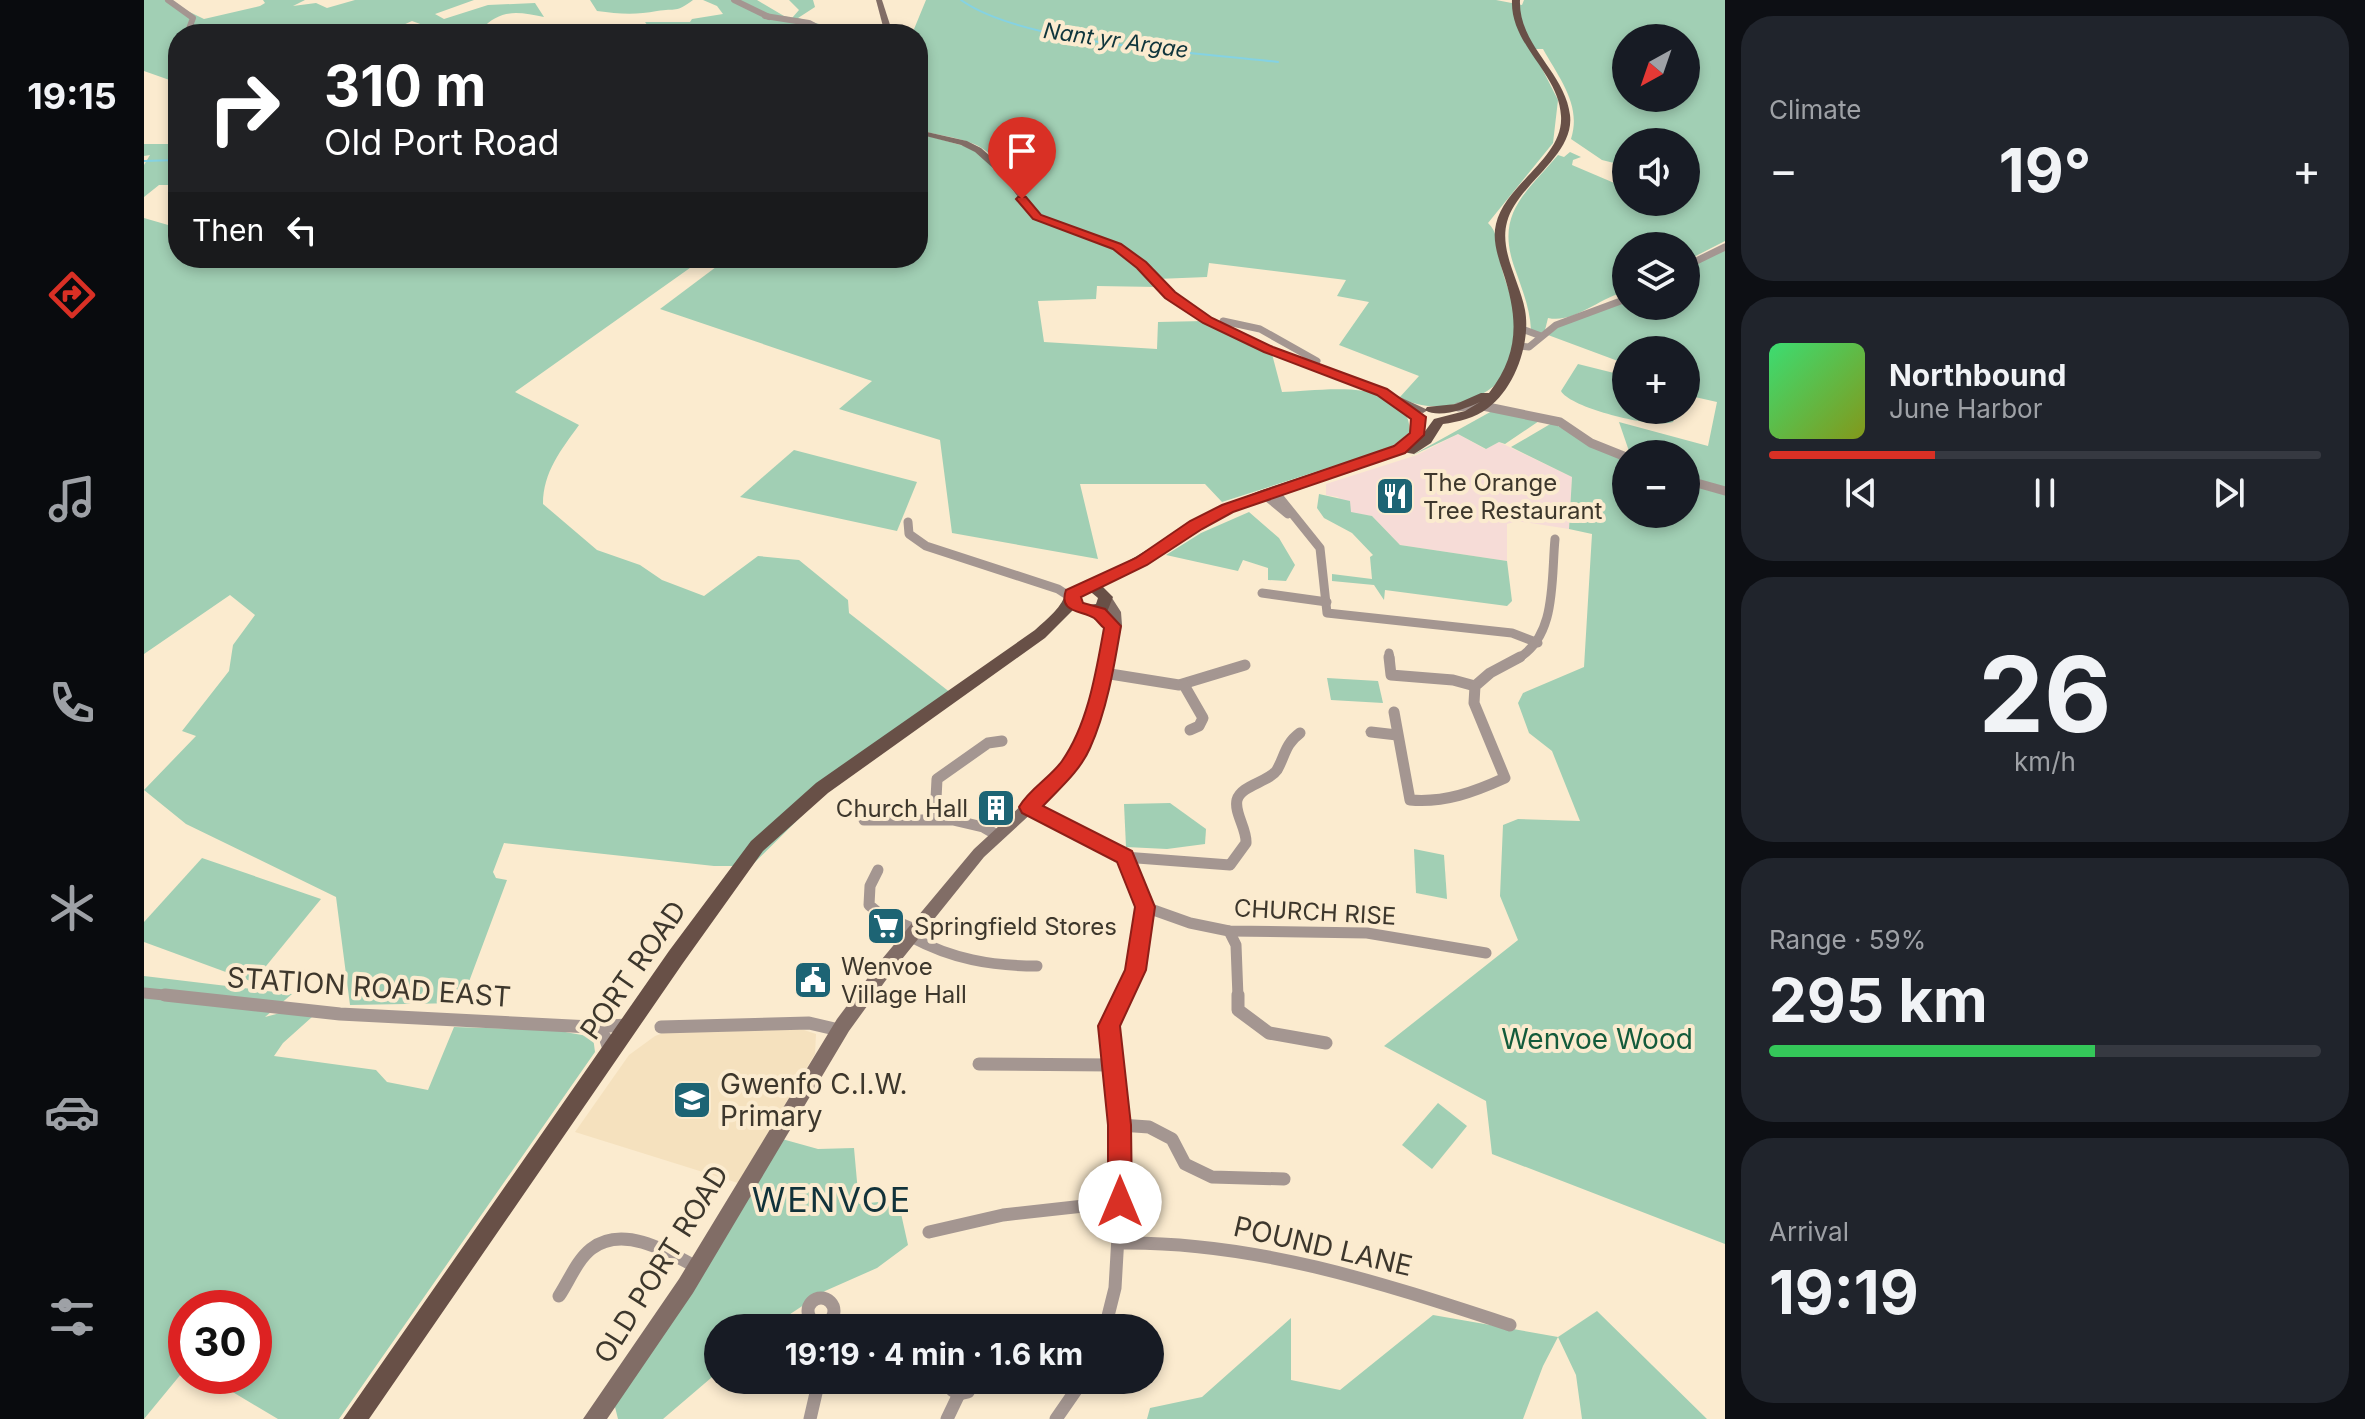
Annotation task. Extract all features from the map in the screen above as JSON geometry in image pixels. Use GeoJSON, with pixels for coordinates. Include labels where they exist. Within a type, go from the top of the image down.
{"type":"FeatureCollection","features":[{"type":"Feature","properties":{"kind":"main road"},"geometry":{"type":"LineString","coordinates":[[1485,406],[1502,383],[1519,346],[1522,329],[1518,300],[1500,245],[1501,221],[1512,199],[1561,139],[1566,117],[1560,97],[1516,17],[1516,0]]}},
{"type":"Feature","properties":{"kind":"main road"},"geometry":{"type":"LineString","coordinates":[[1428,416],[1479,399],[1502,383]]}},
{"type":"Feature","properties":{"kind":"main road","name":"PORT ROAD"},"geometry":{"type":"LineString","coordinates":[[1428,416],[1464,417],[1485,406]]}},
{"type":"Feature","properties":{"kind":"main road","name":"PORT ROAD"},"geometry":{"type":"LineString","coordinates":[[1040,634],[1102,608],[1113,585],[1142,561],[1196,525],[1270,493],[1411,450],[1426,440],[1428,416]]}},
{"type":"Feature","properties":{"kind":"main road","name":"PORT ROAD"},"geometry":{"type":"LineString","coordinates":[[1357,466],[1408,444],[1428,416]]}},
{"type":"Feature","properties":{"kind":"main road","name":"PORT ROAD"},"geometry":{"type":"LineString","coordinates":[[355,1419],[736,872],[778,825],[822,788],[1040,634],[1063,613],[1077,594],[1142,561]]}},
{"type":"Feature","properties":{"kind":"main road"},"geometry":{"type":"LineString","coordinates":[[1090,611],[1078,608],[1077,594],[1095,588],[1106,599]]}},
{"type":"Feature","properties":{"kind":"street"},"geometry":{"type":"LineString","coordinates":[[168,0],[193,18],[191,24]]}},
{"type":"Feature","properties":{"kind":"street"},"geometry":{"type":"LineString","coordinates":[[734,0],[767,17],[811,24]]}},
{"type":"Feature","properties":{"kind":"street"},"geometry":{"type":"LineString","coordinates":[[879,0],[886,24]]}},
{"type":"Feature","properties":{"kind":"street"},"geometry":{"type":"LineString","coordinates":[[928,134],[964,143],[978,150],[1006,175],[1037,217],[1117,246],[1170,295],[1194,312],[1233,334],[1317,361]]}},
{"type":"Feature","properties":{"kind":"street"},"geometry":{"type":"LineString","coordinates":[[1700,259],[1725,247]]}},
{"type":"Feature","properties":{"kind":"street"},"geometry":{"type":"LineString","coordinates":[[1519,346],[1529,347],[1541,336],[1578,316],[1612,304]]}},
{"type":"Feature","properties":{"kind":"street"},"geometry":{"type":"LineString","coordinates":[[1223,321],[1257,328],[1297,355],[1389,395],[1428,416]]}},
{"type":"Feature","properties":{"kind":"street"},"geometry":{"type":"LineString","coordinates":[[1522,329],[1541,336]]}},
{"type":"Feature","properties":{"kind":"street"},"geometry":{"type":"LineString","coordinates":[[1458,407],[1485,406],[1530,413],[1560,422],[1591,443],[1612,451]]}},
{"type":"Feature","properties":{"kind":"street"},"geometry":{"type":"LineString","coordinates":[[1700,484],[1725,491]]}},
{"type":"Feature","properties":{"kind":"street"},"geometry":{"type":"LineString","coordinates":[[1270,493],[1300,522],[1320,548],[1327,613],[1512,633],[1538,643]]}},
{"type":"Feature","properties":{"kind":"street"},"geometry":{"type":"LineString","coordinates":[[908,522],[909,534],[926,546],[1077,594]]}},
{"type":"Feature","properties":{"kind":"street"},"geometry":{"type":"LineString","coordinates":[[1394,712],[1410,800],[1434,803],[1470,794],[1505,778],[1474,703],[1475,686],[1497,666],[1531,651],[1543,637],[1555,539]]}},
{"type":"Feature","properties":{"kind":"street"},"geometry":{"type":"LineString","coordinates":[[1262,593],[1327,602]]}},
{"type":"Feature","properties":{"kind":"street","name":"OLD PORT ROAD"},"geometry":{"type":"LineString","coordinates":[[594,1419],[698,1268],[839,1030],[914,933],[997,835],[1066,770],[1081,747],[1104,673],[1112,626],[1114,612],[1106,599]]}},
{"type":"Feature","properties":{"kind":"street"},"geometry":{"type":"LineString","coordinates":[[1090,611],[1106,618],[1112,626]]}},
{"type":"Feature","properties":{"kind":"street"},"geometry":{"type":"LineString","coordinates":[[1389,653],[1391,675],[1453,680],[1475,686]]}},
{"type":"Feature","properties":{"kind":"street"},"geometry":{"type":"LineString","coordinates":[[1104,673],[1184,685],[1227,668],[1245,665]]}},
{"type":"Feature","properties":{"kind":"street"},"geometry":{"type":"LineString","coordinates":[[1184,685],[1203,718],[1199,726],[1190,730]]}},
{"type":"Feature","properties":{"kind":"street"},"geometry":{"type":"LineString","coordinates":[[1371,732],[1397,735]]}},
{"type":"Feature","properties":{"kind":"street"},"geometry":{"type":"LineString","coordinates":[[1029,807],[1124,857],[1230,865],[1245,850],[1248,836],[1236,803],[1239,795],[1276,772],[1289,740],[1300,733]]}},
{"type":"Feature","properties":{"kind":"street"},"geometry":{"type":"LineString","coordinates":[[935,819],[937,779],[988,743],[1002,741]]}},
{"type":"Feature","properties":{"kind":"street"},"geometry":{"type":"LineString","coordinates":[[864,820],[935,819],[977,823],[997,835]]}},
{"type":"Feature","properties":{"kind":"street"},"geometry":{"type":"LineString","coordinates":[[1108,1314],[1115,1288],[1120,1202],[1120,1125],[1109,1026],[1135,970],[1145,907],[1124,857]]}},
{"type":"Feature","properties":{"kind":"street"},"geometry":{"type":"LineString","coordinates":[[878,870],[866,892],[866,903],[871,910],[914,933],[939,953],[964,961],[1011,967],[1037,966]]}},
{"type":"Feature","properties":{"kind":"street","name":"CHURCH RISE"},"geometry":{"type":"LineString","coordinates":[[1145,907],[1190,923],[1229,931],[1367,933],[1486,953]]}},
{"type":"Feature","properties":{"kind":"street"},"geometry":{"type":"LineString","coordinates":[[1229,931],[1236,945],[1238,1010],[1269,1033],[1326,1043]]}},
{"type":"Feature","properties":{"kind":"street","name":"STATION ROAD EAST"},"geometry":{"type":"LineString","coordinates":[[144,993],[340,1014],[591,1027],[629,1025]]}},
{"type":"Feature","properties":{"kind":"street"},"geometry":{"type":"LineString","coordinates":[[661,1027],[809,1023],[839,1030]]}},
{"type":"Feature","properties":{"kind":"street"},"geometry":{"type":"LineString","coordinates":[[591,1027],[605,1037],[610,1052]]}},
{"type":"Feature","properties":{"kind":"street"},"geometry":{"type":"LineString","coordinates":[[979,1064],[1112,1065]]}},
{"type":"Feature","properties":{"kind":"street"},"geometry":{"type":"LineString","coordinates":[[1120,1125],[1149,1127],[1172,1139],[1185,1164],[1212,1177],[1284,1179]]}},
{"type":"Feature","properties":{"kind":"street"},"geometry":{"type":"LineString","coordinates":[[929,1232],[1003,1215],[1120,1202]]}},
{"type":"Feature","properties":{"kind":"street"},"geometry":{"type":"LineString","coordinates":[[559,1296],[591,1248],[614,1239],[635,1240],[698,1268]]}},
{"type":"Feature","properties":{"kind":"street","name":"POUND LANE"},"geometry":{"type":"LineString","coordinates":[[1119,1243],[1163,1240],[1284,1259],[1423,1296],[1510,1325]]}},
{"type":"Feature","properties":{"kind":"street"},"geometry":{"type":"LineString","coordinates":[[810,1419],[816,1394]]}},
{"type":"Feature","properties":{"kind":"street"},"geometry":{"type":"LineString","coordinates":[[947,1419],[959,1394]]}},
{"type":"Feature","properties":{"kind":"street"},"geometry":{"type":"LineString","coordinates":[[1056,1419],[1073,1394]]}},
{"type":"Feature","properties":{"kind":"shaded area"},"geometry":{"type":"Polygon","coordinates":[[[1458,434],[1485,449],[1499,442],[1572,477],[1569,529],[1517,521],[1507,524],[1507,561],[1400,545],[1372,516],[1351,513],[1338,497],[1326,495],[1326,484],[1417,455],[1458,434]]]}},
{"type":"Feature","properties":{"kind":"shaded area","name":"Gwenfo C.I.W. Primary"},"geometry":{"type":"Polygon","coordinates":[[[801,1029],[816,1034],[815,1054],[738,1183],[575,1132],[629,1055],[655,1036],[666,1032],[801,1029]]]}},
{"type":"Feature","properties":{"kind":"green space"},"geometry":{"type":"Polygon","coordinates":[[[144,0],[165,0],[204,19],[260,6],[265,3],[263,0],[305,0],[293,6],[316,3],[327,8],[355,0],[474,0],[435,14],[444,19],[488,5],[535,3],[544,17],[510,13],[487,24],[420,24],[412,21],[405,24],[168,24],[168,79],[144,71],[144,0]]]}},
{"type":"Feature","properties":{"kind":"green space"},"geometry":{"type":"Polygon","coordinates":[[[590,0],[693,0],[676,9],[627,14],[597,11],[590,0]]]}},
{"type":"Feature","properties":{"kind":"green space"},"geometry":{"type":"Polygon","coordinates":[[[703,0],[757,0],[792,18],[799,10],[789,0],[813,0],[815,7],[798,18],[819,24],[645,22],[690,22],[692,19],[723,14],[717,6],[703,0]]]}},
{"type":"Feature","properties":{"kind":"green space"},"geometry":{"type":"Polygon","coordinates":[[[926,0],[1496,0],[1522,5],[1524,0],[1725,0],[1725,241],[1700,254],[1700,232],[1612,232],[1612,297],[1568,317],[1548,318],[1541,333],[1531,330],[1508,234],[1516,206],[1524,194],[1558,155],[1564,157],[1570,152],[1581,157],[1573,160],[1572,165],[1612,182],[1612,216],[1700,216],[1700,128],[1612,128],[1612,162],[1602,160],[1571,139],[1574,115],[1567,92],[1543,49],[1532,49],[1558,100],[1553,143],[1488,223],[1496,238],[1515,314],[1516,336],[1510,360],[1494,386],[1461,403],[1423,405],[1400,397],[1419,376],[1339,345],[1369,302],[1337,296],[1346,280],[1209,263],[1207,277],[1157,279],[1118,246],[1044,218],[1026,201],[995,159],[974,144],[928,132],[928,24],[916,24],[926,0]]]}},
{"type":"Feature","properties":{"kind":"green space"},"geometry":{"type":"Polygon","coordinates":[[[928,136],[971,148],[995,167],[1032,216],[1097,238],[1125,253],[1158,287],[1097,286],[1096,299],[1038,301],[1044,342],[1157,349],[1158,322],[1204,321],[1272,354],[1282,392],[1338,389],[1379,394],[1395,402],[1406,414],[1410,432],[1390,448],[1222,502],[1205,484],[1080,484],[1098,559],[952,533],[940,440],[839,409],[872,381],[660,309],[715,268],[928,268],[928,136]]]}},
{"type":"Feature","properties":{"kind":"green space"},"geometry":{"type":"Polygon","coordinates":[[[144,144],[168,144],[168,185],[159,185],[144,197],[144,165],[150,155],[144,156],[144,144]]]}},
{"type":"Feature","properties":{"kind":"green space"},"geometry":{"type":"Polygon","coordinates":[[[144,218],[168,225],[168,268],[690,268],[515,392],[579,425],[550,472],[543,504],[597,550],[640,565],[662,580],[704,596],[758,556],[799,560],[848,600],[849,613],[956,697],[835,783],[751,866],[714,866],[504,843],[493,872],[496,878],[507,880],[461,1003],[350,1005],[336,897],[186,824],[144,790],[196,736],[182,731],[229,671],[233,645],[255,615],[230,595],[144,654],[144,218]]]}},
{"type":"Feature","properties":{"kind":"green space"},"geometry":{"type":"Polygon","coordinates":[[[1725,248],[1725,490],[1700,482],[1700,444],[1708,446],[1717,402],[1700,398],[1700,336],[1612,336],[1612,359],[1548,335],[1561,325],[1612,306],[1612,320],[1700,320],[1701,259],[1725,248]]]}},
{"type":"Feature","properties":{"kind":"green space"},"geometry":{"type":"Polygon","coordinates":[[[1578,364],[1612,372],[1612,415],[1580,404],[1561,391],[1578,364]]]}},
{"type":"Feature","properties":{"kind":"green space"},"geometry":{"type":"Polygon","coordinates":[[[1492,411],[1539,421],[1505,444],[1499,442],[1486,449],[1458,434],[1411,456],[1492,411]]]}},
{"type":"Feature","properties":{"kind":"green space","name":"Wenvoe Wood"},"geometry":{"type":"Polygon","coordinates":[[[1552,423],[1612,454],[1612,528],[1700,528],[1700,486],[1725,493],[1725,1244],[1492,1154],[1486,1101],[1384,1046],[1518,940],[1500,896],[1503,825],[1518,819],[1580,821],[1552,751],[1529,733],[1518,703],[1523,693],[1584,667],[1592,534],[1569,529],[1572,477],[1511,447],[1552,423]]]}},
{"type":"Feature","properties":{"kind":"green space"},"geometry":{"type":"Polygon","coordinates":[[[1620,424],[1686,440],[1625,440],[1620,424]]]}},
{"type":"Feature","properties":{"kind":"green space"},"geometry":{"type":"Polygon","coordinates":[[[794,450],[917,482],[897,531],[740,497],[794,450]]]}},
{"type":"Feature","properties":{"kind":"green space"},"geometry":{"type":"Polygon","coordinates":[[[1319,494],[1350,501],[1351,512],[1372,516],[1400,545],[1507,561],[1512,601],[1507,606],[1385,590],[1384,600],[1374,585],[1332,581],[1332,574],[1372,579],[1370,557],[1373,555],[1352,533],[1324,518],[1317,508],[1319,494]]]}},
{"type":"Feature","properties":{"kind":"green space"},"geometry":{"type":"Polygon","coordinates":[[[1249,512],[1279,538],[1295,565],[1286,581],[1268,580],[1268,568],[1243,560],[1238,571],[1166,555],[1201,533],[1249,512]]]}},
{"type":"Feature","properties":{"kind":"green space"},"geometry":{"type":"Polygon","coordinates":[[[1327,678],[1378,681],[1383,703],[1331,700],[1327,678]]]}},
{"type":"Feature","properties":{"kind":"green space"},"geometry":{"type":"Polygon","coordinates":[[[1170,803],[1206,829],[1205,844],[1167,849],[1126,847],[1124,804],[1170,803]]]}},
{"type":"Feature","properties":{"kind":"green space"},"geometry":{"type":"Polygon","coordinates":[[[1414,849],[1444,855],[1447,899],[1416,893],[1414,849]]]}},
{"type":"Feature","properties":{"kind":"green space"},"geometry":{"type":"Polygon","coordinates":[[[202,858],[321,899],[253,982],[144,942],[144,922],[202,858]]]}},
{"type":"Feature","properties":{"kind":"green space"},"geometry":{"type":"Polygon","coordinates":[[[144,976],[292,994],[265,1017],[284,1012],[312,1017],[283,1043],[274,1056],[376,1070],[387,1082],[428,1090],[454,1027],[554,1030],[593,1037],[595,1052],[339,1419],[278,1419],[236,1394],[272,1394],[272,1290],[168,1290],[168,1390],[144,1419],[144,976]]]}},
{"type":"Feature","properties":{"kind":"green space"},"geometry":{"type":"Polygon","coordinates":[[[1438,1103],[1467,1126],[1432,1169],[1402,1145],[1438,1103]]]}},
{"type":"Feature","properties":{"kind":"green space"},"geometry":{"type":"Polygon","coordinates":[[[782,1139],[818,1149],[854,1148],[859,1204],[898,1200],[908,1245],[877,1268],[825,1291],[790,1314],[704,1314],[704,1384],[663,1419],[618,1419],[614,1403],[782,1139]]]}},
{"type":"Feature","properties":{"kind":"green space"},"geometry":{"type":"Polygon","coordinates":[[[1597,1311],[1707,1419],[1582,1419],[1576,1375],[1558,1337],[1597,1311]]]}},
{"type":"Feature","properties":{"kind":"green space"},"geometry":{"type":"Polygon","coordinates":[[[1433,1315],[1558,1337],[1543,1366],[1523,1419],[1147,1419],[1150,1408],[1202,1397],[1291,1318],[1291,1380],[1340,1390],[1433,1315]]]}},
{"type":"Feature","properties":{"kind":"waterway","name":"Nant yr Argae"},"geometry":{"type":"LineString","coordinates":[[961,0],[989,15],[1068,37],[1278,62]]}},
{"type":"Feature","properties":{"kind":"waterway"},"geometry":{"type":"LineString","coordinates":[[144,161],[168,160]]}},
{"type":"Feature","properties":{"kind":"place","name":"The Orange Tree Restaurant"},"geometry":{"type":"Point","coordinates":[1395,496]}},
{"type":"Feature","properties":{"kind":"place","name":"Church Hall"},"geometry":{"type":"Point","coordinates":[996,808]}},
{"type":"Feature","properties":{"kind":"place","name":"Springfield Stores"},"geometry":{"type":"Point","coordinates":[886,926]}},
{"type":"Feature","properties":{"kind":"place","name":"Wenvoe Village Hall"},"geometry":{"type":"Point","coordinates":[813,980]}},
{"type":"Feature","properties":{"kind":"place","name":"Gwenfo C.I.W. Primary"},"geometry":{"type":"Point","coordinates":[692,1100]}},
{"type":"Feature","properties":{"kind":"district","name":"WENVOE"},"geometry":{"type":"Point","coordinates":[832,1199]}},
{"type":"Feature","properties":{"kind":"route"},"geometry":{"type":"LineString","coordinates":[[1022,199],[1037,217],[1091,234],[1128,253],[1170,295],[1233,334],[1389,395],[1418,416],[1417,435],[1400,449],[1228,509],[1196,525],[1142,561],[1072,594],[1073,603],[1078,608],[1099,613],[1112,626],[1104,673],[1090,727],[1081,747],[1066,770],[1029,807],[1124,857],[1145,907],[1135,970],[1109,1026],[1114,1095],[1120,1125],[1120,1202]]}}]}
